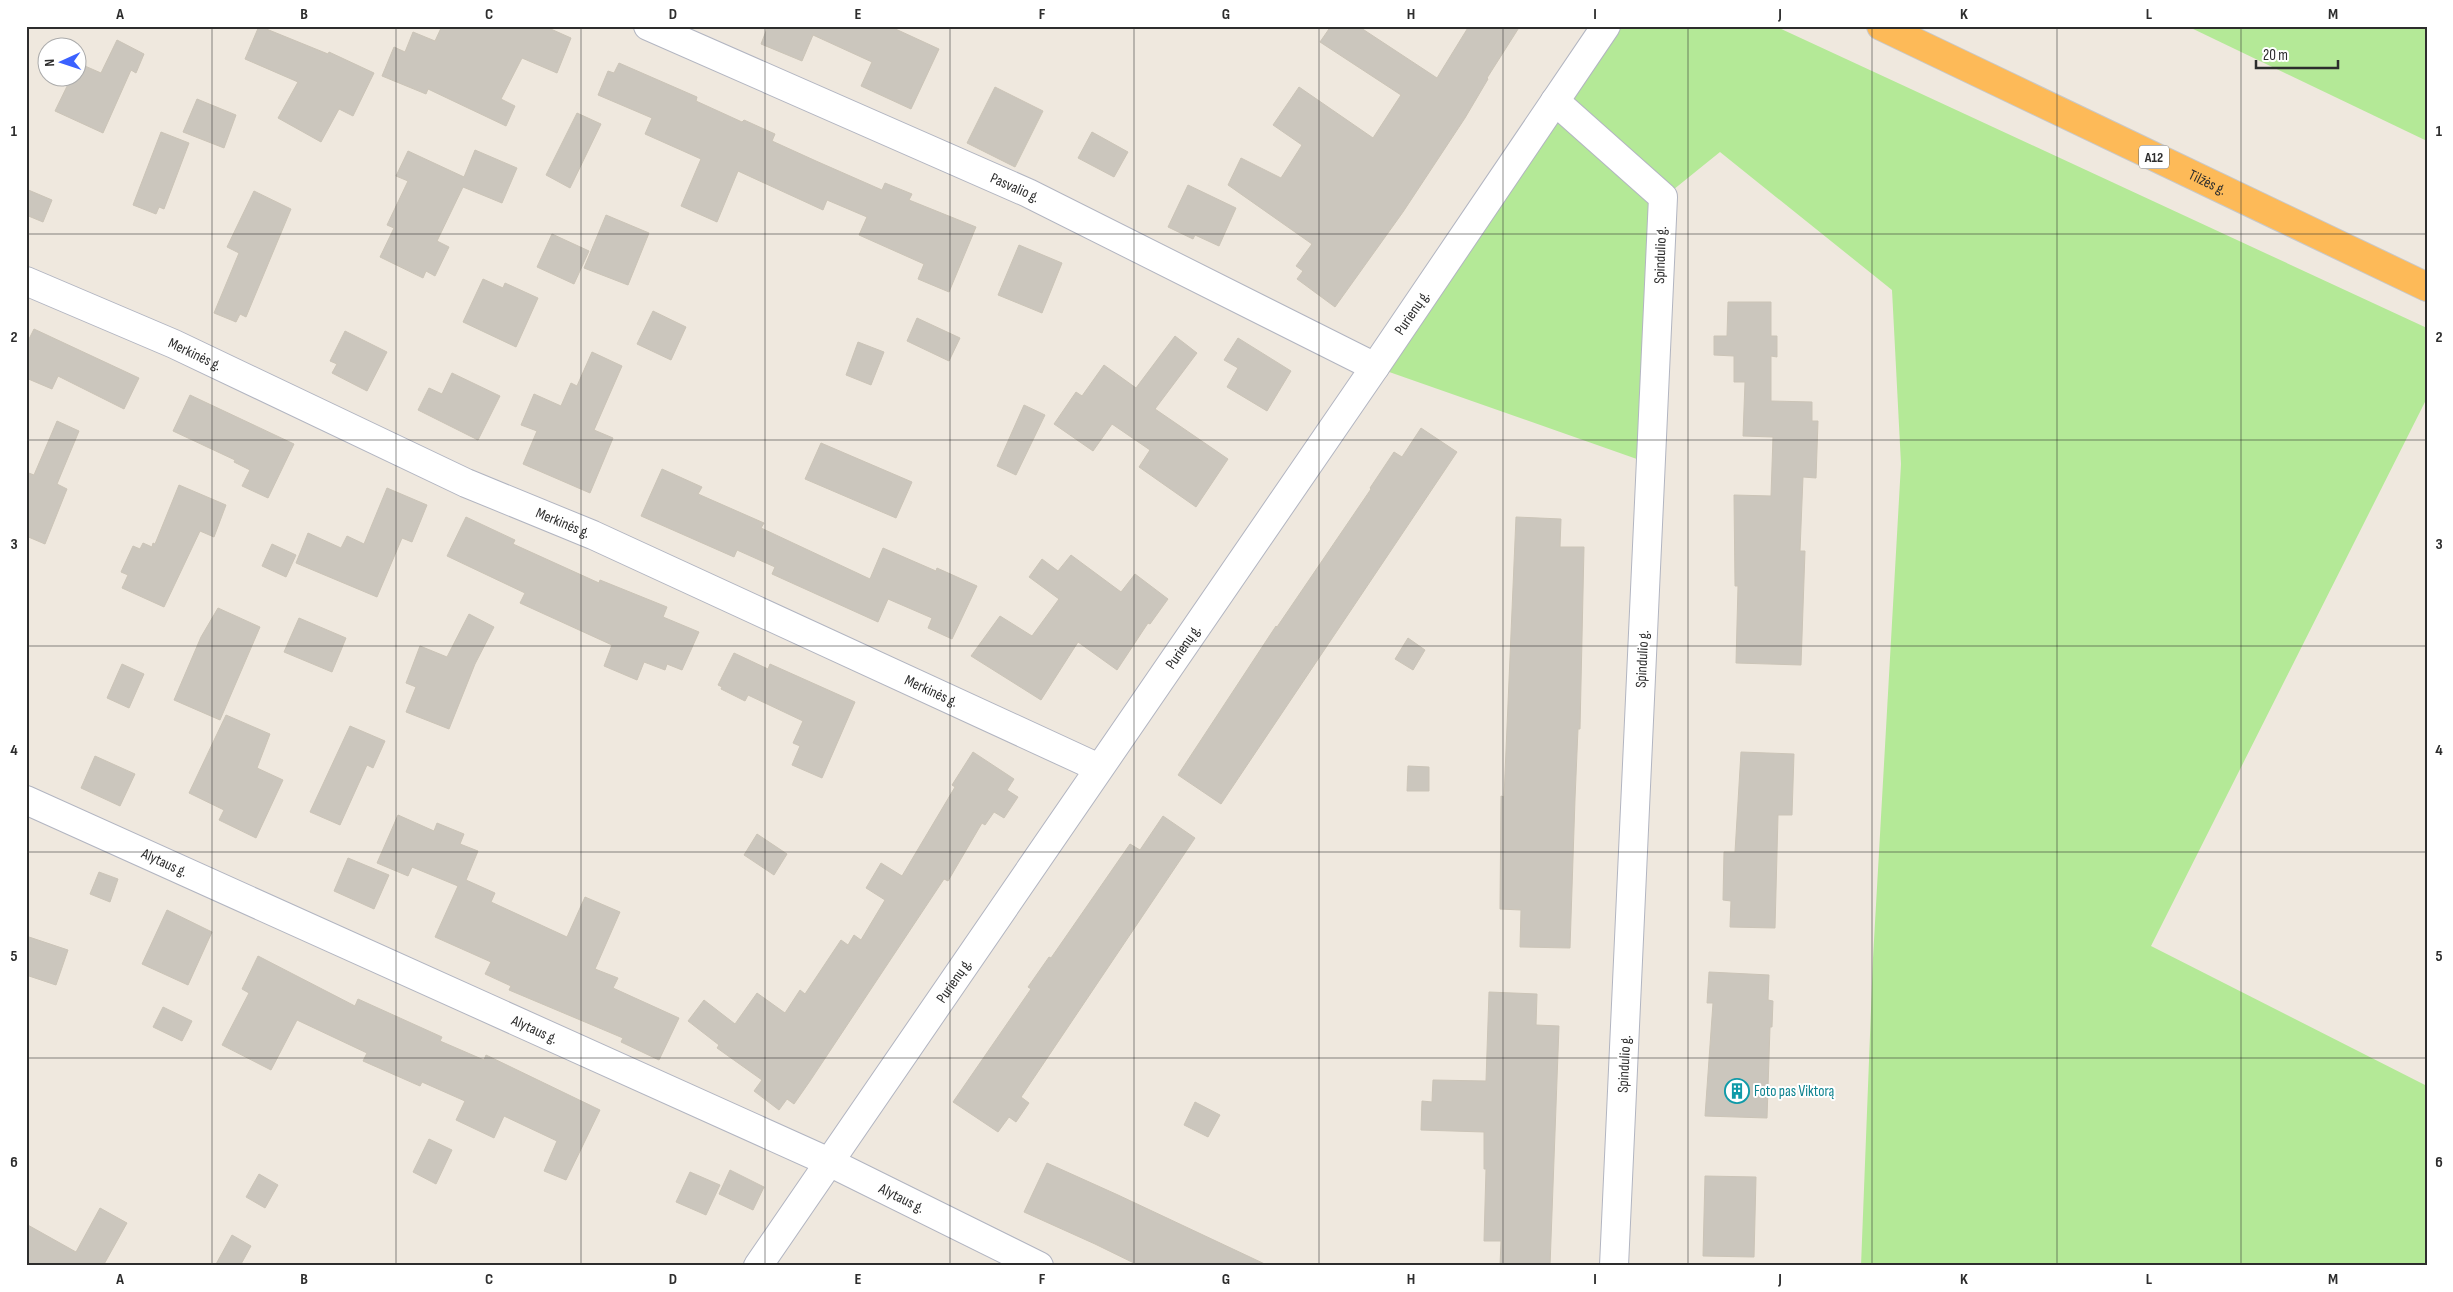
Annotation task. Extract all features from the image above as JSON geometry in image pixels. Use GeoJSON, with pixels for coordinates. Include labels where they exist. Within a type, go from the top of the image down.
{"type":"FeatureCollection","features":[{"type":"Feature","properties":{"kind":"highway","name":"Tilžės g."},"geometry":{"type":"LineString","coordinates":[[1881,26],[2427,287]]}},
{"type":"Feature","properties":{"kind":"street","name":"Pasvalio g."},"geometry":{"type":"LineString","coordinates":[[648,26],[1028,193],[1375,368]]}},
{"type":"Feature","properties":{"kind":"street","name":"Purienų g."},"geometry":{"type":"LineString","coordinates":[[758,1266],[1375,368],[1606,26]]}},
{"type":"Feature","properties":{"kind":"street","name":"Spindulio g."},"geometry":{"type":"LineString","coordinates":[[1555,101],[1663,197],[1614,1266]]}},
{"type":"Feature","properties":{"kind":"street","name":"Merkinės g."},"geometry":{"type":"LineString","coordinates":[[26,281],[174,344],[466,483],[593,535],[1099,768]]}},
{"type":"Feature","properties":{"kind":"street","name":"Alytaus g."},"geometry":{"type":"LineString","coordinates":[[26,800],[829,1162],[1039,1266]]}},
{"type":"Feature","properties":{"kind":"green space"},"geometry":{"type":"Polygon","coordinates":[[[1606,26],[1775,26],[2427,328],[2427,398],[2151,946],[2427,1086],[2427,1266],[1861,1266],[1873,958],[1901,464],[1892,290],[1720,152],[1663,198],[1651,464],[1375,367],[1606,26]]]}},
{"type":"Feature","properties":{"kind":"green space"},"geometry":{"type":"Polygon","coordinates":[[[2187,26],[2427,26],[2427,141],[2187,26]]]}},
{"type":"Feature","properties":{"kind":"building"},"geometry":{"type":"Polygon","coordinates":[[[259,26],[328,54],[329,52],[374,73],[353,116],[339,109],[321,142],[278,118],[298,82],[245,59],[259,26]]]}},
{"type":"Feature","properties":{"kind":"building"},"geometry":{"type":"Polygon","coordinates":[[[442,26],[544,26],[571,38],[557,73],[522,58],[501,99],[515,106],[506,126],[428,89],[426,94],[382,76],[394,47],[405,52],[413,32],[435,41],[442,26]]]}},
{"type":"Feature","properties":{"kind":"building"},"geometry":{"type":"Polygon","coordinates":[[[768,26],[889,26],[939,49],[911,109],[861,86],[872,62],[813,35],[802,61],[761,44],[768,26]]]}},
{"type":"Feature","properties":{"kind":"building"},"geometry":{"type":"Polygon","coordinates":[[[1331,26],[1358,26],[1437,78],[1469,26],[1520,26],[1487,78],[1465,118],[1403,212],[1335,307],[1297,279],[1303,271],[1296,266],[1312,244],[1228,185],[1241,158],[1281,178],[1302,145],[1273,125],[1299,87],[1373,138],[1401,95],[1320,42],[1331,26]]]}},
{"type":"Feature","properties":{"kind":"building"},"geometry":{"type":"Polygon","coordinates":[[[117,40],[144,54],[136,73],[131,70],[103,133],[55,111],[66,88],[88,88],[88,67],[101,73],[117,40]]]}},
{"type":"Feature","properties":{"kind":"building"},"geometry":{"type":"Polygon","coordinates":[[[619,63],[697,97],[696,101],[742,122],[744,120],[775,134],[772,141],[882,190],[885,183],[912,194],[909,200],[976,227],[949,292],[918,279],[924,264],[859,235],[867,217],[827,200],[823,210],[738,171],[717,222],[681,206],[701,159],[645,134],[652,118],[598,95],[608,71],[614,73],[619,63]]]}},
{"type":"Feature","properties":{"kind":"building"},"geometry":{"type":"Polygon","coordinates":[[[995,87],[1043,111],[1015,167],[967,143],[995,87]]]}},
{"type":"Feature","properties":{"kind":"building"},"geometry":{"type":"Polygon","coordinates":[[[197,99],[236,115],[224,148],[183,132],[197,99]]]}},
{"type":"Feature","properties":{"kind":"building"},"geometry":{"type":"Polygon","coordinates":[[[577,113],[601,124],[570,188],[546,175],[577,113]]]}},
{"type":"Feature","properties":{"kind":"building"},"geometry":{"type":"Polygon","coordinates":[[[161,132],[189,143],[164,209],[159,207],[156,214],[133,205],[161,132]]]}},
{"type":"Feature","properties":{"kind":"building"},"geometry":{"type":"Polygon","coordinates":[[[1092,132],[1128,152],[1114,177],[1078,158],[1092,132]]]}},
{"type":"Feature","properties":{"kind":"building"},"geometry":{"type":"Polygon","coordinates":[[[475,150],[517,168],[502,203],[463,187],[437,241],[449,247],[435,276],[426,271],[423,278],[380,257],[394,228],[387,225],[408,181],[396,176],[408,151],[464,177],[475,150]]]}},
{"type":"Feature","properties":{"kind":"building"},"geometry":{"type":"Polygon","coordinates":[[[1188,185],[1236,208],[1219,246],[1195,235],[1193,239],[1168,227],[1188,185]]]}},
{"type":"Feature","properties":{"kind":"building"},"geometry":{"type":"Polygon","coordinates":[[[26,189],[52,200],[43,222],[26,215],[26,189]]]}},
{"type":"Feature","properties":{"kind":"building"},"geometry":{"type":"Polygon","coordinates":[[[254,191],[291,209],[246,317],[240,314],[236,322],[214,313],[239,253],[227,247],[254,191]]]}},
{"type":"Feature","properties":{"kind":"building"},"geometry":{"type":"Polygon","coordinates":[[[606,215],[649,233],[628,285],[584,268],[606,215]]]}},
{"type":"Feature","properties":{"kind":"building"},"geometry":{"type":"Polygon","coordinates":[[[552,234],[589,251],[574,284],[537,267],[552,234]]]}},
{"type":"Feature","properties":{"kind":"building"},"geometry":{"type":"Polygon","coordinates":[[[1019,245],[1062,263],[1042,313],[998,295],[1019,245]]]}},
{"type":"Feature","properties":{"kind":"building"},"geometry":{"type":"Polygon","coordinates":[[[483,279],[503,288],[505,283],[538,298],[516,347],[463,322],[483,279]]]}},
{"type":"Feature","properties":{"kind":"building"},"geometry":{"type":"Polygon","coordinates":[[[1728,302],[1771,302],[1771,336],[1777,336],[1777,357],[1771,356],[1771,401],[1812,402],[1812,421],[1818,421],[1816,478],[1803,477],[1800,551],[1805,551],[1801,665],[1736,663],[1738,586],[1735,586],[1734,495],[1771,496],[1773,437],[1743,436],[1745,382],[1734,382],[1734,356],[1714,355],[1714,336],[1727,336],[1728,302]]]}},
{"type":"Feature","properties":{"kind":"building"},"geometry":{"type":"Polygon","coordinates":[[[653,311],[686,327],[671,360],[637,344],[653,311]]]}},
{"type":"Feature","properties":{"kind":"building"},"geometry":{"type":"Polygon","coordinates":[[[917,318],[960,338],[949,361],[907,341],[917,318]]]}},
{"type":"Feature","properties":{"kind":"building"},"geometry":{"type":"Polygon","coordinates":[[[34,329],[139,378],[124,409],[58,376],[52,389],[26,378],[26,345],[34,329]]]}},
{"type":"Feature","properties":{"kind":"building"},"geometry":{"type":"Polygon","coordinates":[[[345,331],[387,352],[367,391],[332,373],[337,364],[330,361],[345,331]]]}},
{"type":"Feature","properties":{"kind":"building"},"geometry":{"type":"Polygon","coordinates":[[[1175,336],[1197,353],[1155,409],[1228,459],[1196,507],[1139,467],[1150,450],[1112,424],[1093,451],[1054,424],[1076,392],[1082,396],[1104,365],[1136,388],[1175,336]]]}},
{"type":"Feature","properties":{"kind":"building"},"geometry":{"type":"Polygon","coordinates":[[[1238,338],[1291,371],[1267,411],[1227,387],[1238,368],[1224,360],[1238,338]]]}},
{"type":"Feature","properties":{"kind":"building"},"geometry":{"type":"Polygon","coordinates":[[[858,342],[884,352],[871,385],[846,375],[858,342]]]}},
{"type":"Feature","properties":{"kind":"building"},"geometry":{"type":"Polygon","coordinates":[[[592,352],[622,366],[594,430],[613,438],[590,493],[523,464],[537,431],[521,425],[534,394],[561,406],[571,383],[577,386],[592,352]]]}},
{"type":"Feature","properties":{"kind":"building"},"geometry":{"type":"Polygon","coordinates":[[[452,373],[500,396],[478,440],[418,410],[429,388],[442,394],[452,373]]]}},
{"type":"Feature","properties":{"kind":"building"},"geometry":{"type":"Polygon","coordinates":[[[190,395],[294,444],[268,498],[242,486],[250,470],[234,462],[235,460],[173,431],[190,395]]]}},
{"type":"Feature","properties":{"kind":"building"},"geometry":{"type":"Polygon","coordinates":[[[1024,405],[1045,415],[1016,475],[997,466],[1024,405]]]}},
{"type":"Feature","properties":{"kind":"building"},"geometry":{"type":"Polygon","coordinates":[[[57,421],[79,431],[57,484],[67,489],[45,544],[26,536],[26,472],[34,475],[57,421]]]}},
{"type":"Feature","properties":{"kind":"building"},"geometry":{"type":"Polygon","coordinates":[[[1421,428],[1457,452],[1221,804],[1178,775],[1394,452],[1402,457],[1421,428]]]}},
{"type":"Feature","properties":{"kind":"building"},"geometry":{"type":"Polygon","coordinates":[[[821,443],[912,482],[896,518],[805,479],[821,443]]]}},
{"type":"Feature","properties":{"kind":"building"},"geometry":{"type":"Polygon","coordinates":[[[662,469],[702,487],[698,494],[764,523],[761,528],[870,579],[883,548],[936,571],[937,568],[977,586],[952,639],[928,628],[932,618],[888,599],[878,622],[772,574],[775,567],[737,550],[734,557],[641,516],[662,469]]]}},
{"type":"Feature","properties":{"kind":"building"},"geometry":{"type":"Polygon","coordinates":[[[179,485],[226,505],[214,537],[200,531],[164,607],[122,588],[128,575],[121,572],[133,546],[140,549],[143,543],[152,547],[153,543],[155,544],[179,485]]]}},
{"type":"Feature","properties":{"kind":"building"},"geometry":{"type":"Polygon","coordinates":[[[387,488],[427,505],[412,542],[402,538],[377,597],[296,563],[308,533],[341,548],[347,536],[364,544],[387,488]]]}},
{"type":"Feature","properties":{"kind":"building"},"geometry":{"type":"Polygon","coordinates":[[[466,517],[515,540],[513,544],[599,583],[600,580],[667,607],[663,617],[699,632],[682,670],[667,664],[665,670],[644,662],[637,680],[604,666],[612,645],[520,603],[525,593],[447,556],[466,517]]]}},
{"type":"Feature","properties":{"kind":"building"},"geometry":{"type":"Polygon","coordinates":[[[1516,517],[1561,519],[1560,547],[1584,547],[1580,729],[1578,729],[1570,948],[1520,947],[1521,910],[1500,909],[1501,796],[1504,797],[1516,517]]]}},
{"type":"Feature","properties":{"kind":"building"},"geometry":{"type":"Polygon","coordinates":[[[272,544],[296,555],[286,577],[262,566],[272,544]]]}},
{"type":"Feature","properties":{"kind":"building"},"geometry":{"type":"Polygon","coordinates":[[[1071,555],[1121,592],[1135,574],[1168,599],[1150,624],[1148,623],[1117,670],[1078,642],[1041,700],[971,656],[1000,616],[1032,636],[1059,599],[1029,577],[1042,559],[1058,571],[1071,555]]]}},
{"type":"Feature","properties":{"kind":"building"},"geometry":{"type":"Polygon","coordinates":[[[218,608],[260,627],[220,720],[174,700],[201,637],[218,608]]]}},
{"type":"Feature","properties":{"kind":"building"},"geometry":{"type":"Polygon","coordinates":[[[469,614],[494,627],[475,664],[449,729],[406,712],[416,687],[406,683],[420,646],[447,657],[469,614]]]}},
{"type":"Feature","properties":{"kind":"building"},"geometry":{"type":"Polygon","coordinates":[[[299,618],[346,638],[332,672],[284,652],[299,618]]]}},
{"type":"Feature","properties":{"kind":"building"},"geometry":{"type":"Polygon","coordinates":[[[1408,638],[1425,650],[1413,670],[1395,659],[1408,638]]]}},
{"type":"Feature","properties":{"kind":"building"},"geometry":{"type":"Polygon","coordinates":[[[734,653],[768,669],[770,664],[855,702],[822,778],[792,765],[800,746],[793,743],[803,721],[748,695],[745,701],[721,689],[722,687],[718,685],[734,653]]]}},
{"type":"Feature","properties":{"kind":"building"},"geometry":{"type":"Polygon","coordinates":[[[122,664],[144,674],[129,708],[107,698],[122,664]]]}},
{"type":"Feature","properties":{"kind":"building"},"geometry":{"type":"Polygon","coordinates":[[[226,715],[270,734],[257,768],[283,780],[256,838],[219,820],[224,810],[189,793],[226,715]]]}},
{"type":"Feature","properties":{"kind":"building"},"geometry":{"type":"Polygon","coordinates":[[[350,726],[385,741],[373,768],[367,765],[340,825],[310,812],[350,726]]]}},
{"type":"Feature","properties":{"kind":"building"},"geometry":{"type":"Polygon","coordinates":[[[973,752],[1014,779],[1007,790],[1018,797],[1004,818],[994,812],[985,825],[982,823],[948,881],[944,879],[794,1104],[787,1099],[779,1110],[754,1091],[762,1080],[717,1048],[719,1045],[688,1021],[704,1000],[735,1024],[757,993],[785,1013],[800,990],[805,994],[841,940],[848,945],[854,935],[861,940],[885,900],[866,888],[881,863],[902,876],[955,787],[952,785],[973,752]]]}},
{"type":"Feature","properties":{"kind":"building"},"geometry":{"type":"Polygon","coordinates":[[[1741,752],[1794,754],[1792,815],[1778,815],[1775,928],[1730,927],[1731,901],[1723,900],[1724,852],[1735,852],[1741,752]]]}},
{"type":"Feature","properties":{"kind":"building"},"geometry":{"type":"Polygon","coordinates":[[[95,756],[135,774],[120,806],[81,788],[95,756]]]}},
{"type":"Feature","properties":{"kind":"building"},"geometry":{"type":"Polygon","coordinates":[[[1408,766],[1429,767],[1429,791],[1407,791],[1408,766]]]}},
{"type":"Feature","properties":{"kind":"building"},"geometry":{"type":"Polygon","coordinates":[[[398,815],[434,831],[437,823],[464,834],[460,844],[478,851],[466,880],[495,893],[491,902],[567,937],[585,897],[620,912],[595,969],[618,978],[613,988],[679,1018],[659,1060],[621,1042],[623,1038],[509,990],[511,986],[485,974],[491,962],[435,937],[458,886],[412,867],[408,876],[377,863],[398,815]]]}},
{"type":"Feature","properties":{"kind":"building"},"geometry":{"type":"Polygon","coordinates":[[[1163,816],[1195,838],[1021,1097],[1029,1103],[1016,1122],[1009,1117],[998,1132],[953,1102],[1031,989],[1028,987],[1049,957],[1051,958],[1130,844],[1140,850],[1163,816]]]}},
{"type":"Feature","properties":{"kind":"building"},"geometry":{"type":"Polygon","coordinates":[[[757,834],[787,854],[774,875],[744,855],[757,834]]]}},
{"type":"Feature","properties":{"kind":"building"},"geometry":{"type":"Polygon","coordinates":[[[348,858],[389,875],[374,909],[334,891],[348,858]]]}},
{"type":"Feature","properties":{"kind":"building"},"geometry":{"type":"Polygon","coordinates":[[[99,872],[118,879],[110,902],[90,894],[99,872]]]}},
{"type":"Feature","properties":{"kind":"building"},"geometry":{"type":"Polygon","coordinates":[[[167,910],[212,932],[188,985],[142,964],[167,910]]]}},
{"type":"Feature","properties":{"kind":"building"},"geometry":{"type":"Polygon","coordinates":[[[26,936],[68,950],[56,985],[26,975],[26,936]]]}},
{"type":"Feature","properties":{"kind":"building"},"geometry":{"type":"Polygon","coordinates":[[[258,956],[355,1006],[358,999],[442,1037],[440,1041],[484,1060],[486,1055],[600,1110],[566,1180],[544,1171],[557,1141],[504,1116],[494,1138],[456,1120],[465,1101],[422,1082],[420,1086],[363,1061],[367,1053],[297,1020],[271,1070],[222,1045],[249,993],[242,989],[258,956]]]}},
{"type":"Feature","properties":{"kind":"building"},"geometry":{"type":"Polygon","coordinates":[[[1709,972],[1769,975],[1768,1000],[1773,1001],[1772,1027],[1770,1027],[1767,1118],[1705,1116],[1713,1003],[1707,1003],[1709,972]]]}},
{"type":"Feature","properties":{"kind":"building"},"geometry":{"type":"Polygon","coordinates":[[[1489,992],[1537,994],[1536,1025],[1559,1026],[1550,1266],[1500,1266],[1501,1241],[1484,1241],[1486,1169],[1484,1169],[1484,1132],[1421,1130],[1422,1101],[1432,1102],[1433,1080],[1486,1081],[1489,992]]]}},
{"type":"Feature","properties":{"kind":"building"},"geometry":{"type":"Polygon","coordinates":[[[163,1007],[192,1021],[182,1041],[153,1027],[163,1007]]]}},
{"type":"Feature","properties":{"kind":"building"},"geometry":{"type":"Polygon","coordinates":[[[1195,1102],[1220,1115],[1208,1137],[1184,1125],[1195,1102]]]}},
{"type":"Feature","properties":{"kind":"building"},"geometry":{"type":"Polygon","coordinates":[[[429,1139],[452,1150],[436,1184],[413,1172],[429,1139]]]}},
{"type":"Feature","properties":{"kind":"building"},"geometry":{"type":"Polygon","coordinates":[[[1047,1163],[1269,1266],[1140,1266],[1024,1212],[1047,1163]]]}},
{"type":"Feature","properties":{"kind":"building"},"geometry":{"type":"Polygon","coordinates":[[[730,1170],[764,1187],[753,1210],[719,1194],[730,1170]]]}},
{"type":"Feature","properties":{"kind":"building"},"geometry":{"type":"Polygon","coordinates":[[[690,1172],[720,1185],[706,1215],[676,1202],[690,1172]]]}},
{"type":"Feature","properties":{"kind":"building"},"geometry":{"type":"Polygon","coordinates":[[[259,1174],[278,1185],[265,1208],[246,1197],[259,1174]]]}},
{"type":"Feature","properties":{"kind":"building"},"geometry":{"type":"Polygon","coordinates":[[[1705,1176],[1756,1177],[1754,1257],[1703,1256],[1705,1176]]]}},
{"type":"Feature","properties":{"kind":"building"},"geometry":{"type":"Polygon","coordinates":[[[100,1208],[127,1223],[103,1266],[26,1266],[26,1224],[76,1252],[100,1208]]]}},
{"type":"Feature","properties":{"kind":"building"},"geometry":{"type":"Polygon","coordinates":[[[232,1235],[251,1246],[240,1266],[215,1266],[232,1235]]]}},
{"type":"Feature","properties":{"kind":"place","name":"Foto pas Viktorą"},"geometry":{"type":"Point","coordinates":[1737,1091]}}]}
